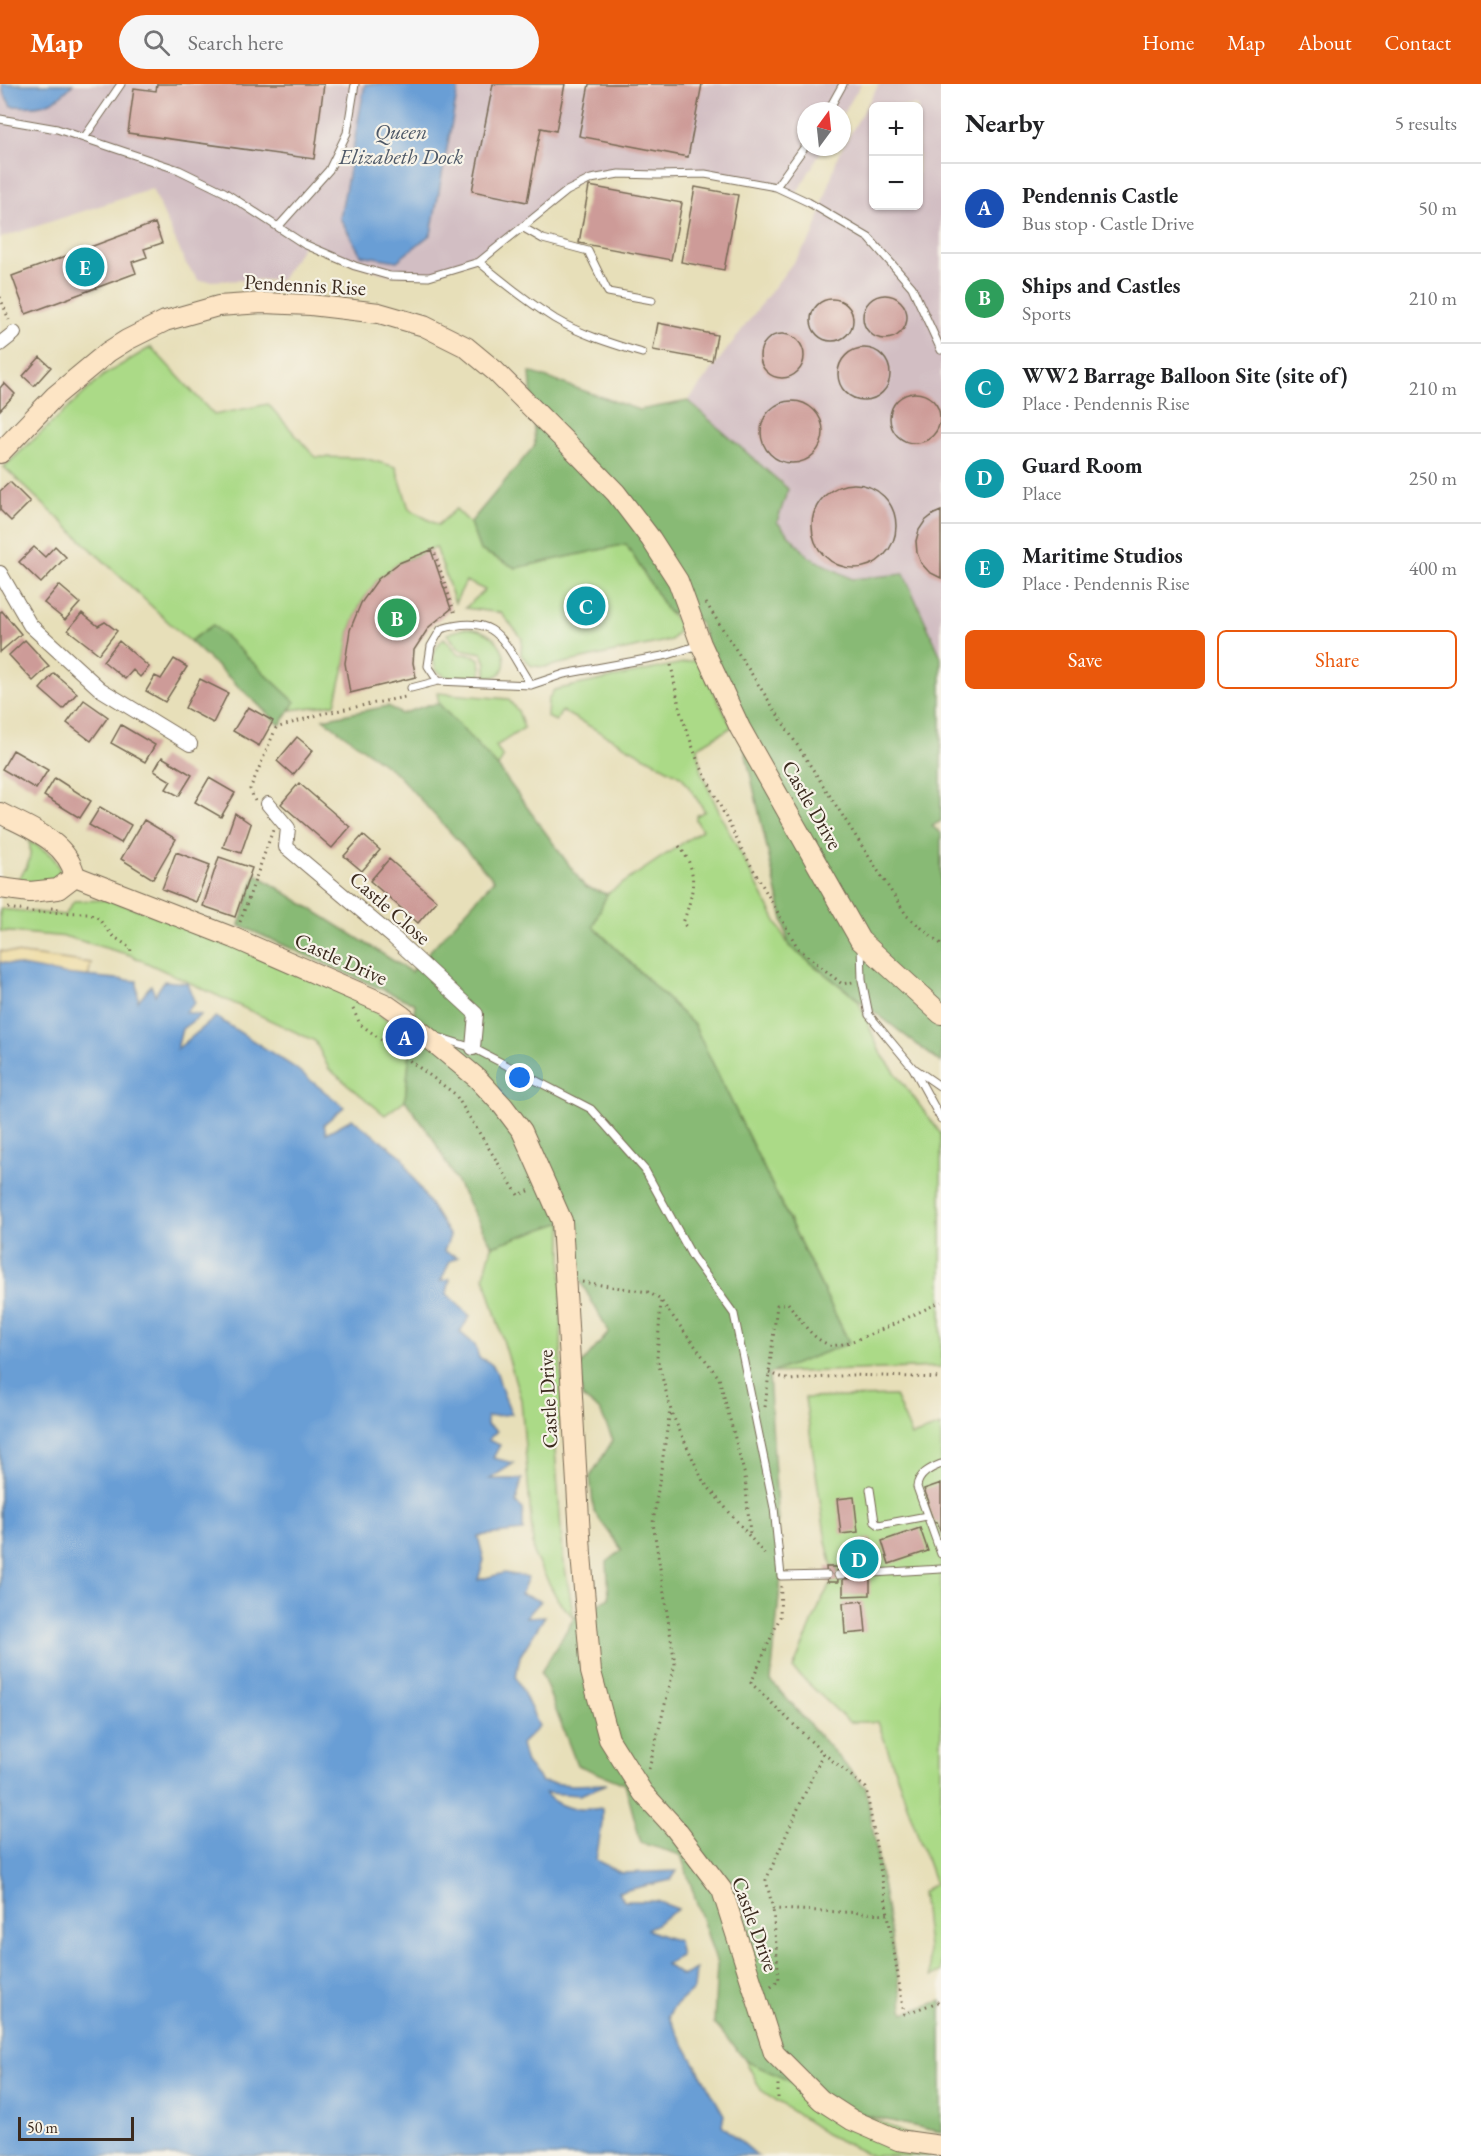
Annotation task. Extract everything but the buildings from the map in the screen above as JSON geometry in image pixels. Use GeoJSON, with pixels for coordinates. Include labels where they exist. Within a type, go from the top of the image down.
{"type":"FeatureCollection","features":[{"type":"Feature","properties":{"kind":"street","name":"Pendennis Rise"},"geometry":{"type":"LineString","coordinates":[[0,453],[55,396],[91,364],[126,340],[165,321],[218,306],[263,303],[311,305],[379,313],[424,326],[446,336],[466,347],[495,371],[616,493],[651,539],[683,591]]}},
{"type":"Feature","properties":{"kind":"street"},"geometry":{"type":"LineString","coordinates":[[0,345],[14,333]]}},
{"type":"Feature","properties":{"kind":"street"},"geometry":{"type":"LineString","coordinates":[[0,573],[30,625],[99,688],[190,744]]}},
{"type":"Feature","properties":{"kind":"street","name":"Castle Drive"},"geometry":{"type":"LineString","coordinates":[[683,591],[701,644],[740,728],[860,940],[941,1014]]}},
{"type":"Feature","properties":{"kind":"street","name":"Castle Close"},"geometry":{"type":"LineString","coordinates":[[263,805],[288,828],[286,847],[394,938],[476,1014],[473,1048]]}},
{"type":"Feature","properties":{"kind":"street"},"geometry":{"type":"LineString","coordinates":[[0,813],[36,831],[59,848],[68,857],[75,876],[58,889],[30,892],[0,888]]}},
{"type":"Feature","properties":{"kind":"street","name":"Castle Drive"},"geometry":{"type":"LineString","coordinates":[[75,876],[234,938],[384,1004],[402,1016],[477,1078],[522,1131],[562,1221],[575,1478],[591,1672],[609,1739],[643,1793],[681,1836],[722,1890],[774,2053],[822,2100],[852,2120],[898,2140],[941,2145]]}},
{"type":"Feature","properties":{"kind":"lane"},"geometry":{"type":"LineString","coordinates":[[84,138],[121,84]]}},
{"type":"Feature","properties":{"kind":"lane"},"geometry":{"type":"LineString","coordinates":[[278,227],[329,170],[347,133],[355,84]]}},
{"type":"Feature","properties":{"kind":"lane"},"geometry":{"type":"LineString","coordinates":[[833,102],[843,84]]}},
{"type":"Feature","properties":{"kind":"lane"},"geometry":{"type":"LineString","coordinates":[[0,119],[57,129],[178,170],[224,192],[314,248],[355,266],[390,276],[429,277],[479,262],[567,191],[591,179],[619,174],[657,176],[705,174],[776,186],[869,238],[912,287],[941,350]]}},
{"type":"Feature","properties":{"kind":"lane"},"geometry":{"type":"LineString","coordinates":[[776,186],[797,156]]}},
{"type":"Feature","properties":{"kind":"lane"},"geometry":{"type":"LineString","coordinates":[[522,227],[543,239],[588,251],[608,291],[652,300]]}},
{"type":"Feature","properties":{"kind":"lane"},"geometry":{"type":"LineString","coordinates":[[479,262],[509,287],[556,319],[598,339],[642,353]]}},
{"type":"Feature","properties":{"kind":"lane"},"geometry":{"type":"LineString","coordinates":[[438,681],[428,666],[431,646],[441,629],[459,624],[476,623],[489,627],[500,635],[531,685]]}},
{"type":"Feature","properties":{"kind":"lane"},"geometry":{"type":"LineString","coordinates":[[411,688],[438,681],[531,685],[564,674],[668,655],[701,644]]}},
{"type":"Feature","properties":{"kind":"lane"},"geometry":{"type":"LineString","coordinates":[[860,940],[862,980],[869,1015],[913,1068],[941,1119]]}},
{"type":"Feature","properties":{"kind":"lane"},"geometry":{"type":"LineString","coordinates":[[421,1032],[473,1048],[591,1109],[645,1170],[692,1256],[734,1314],[774,1508],[781,1576],[827,1575]]}},
{"type":"Feature","properties":{"kind":"lane"},"geometry":{"type":"LineString","coordinates":[[913,1068],[941,1087]]}},
{"type":"Feature","properties":{"kind":"lane"},"geometry":{"type":"LineString","coordinates":[[941,1464],[929,1468],[917,1482],[941,1554]]}},
{"type":"Feature","properties":{"kind":"lane"},"geometry":{"type":"LineString","coordinates":[[870,1489],[875,1522],[879,1525],[927,1516]]}},
{"type":"Feature","properties":{"kind":"lane"},"geometry":{"type":"LineString","coordinates":[[838,1575],[941,1569]]}},
{"type":"Feature","properties":{"kind":"path"},"geometry":{"type":"LineString","coordinates":[[0,297],[14,333]]}},
{"type":"Feature","properties":{"kind":"path"},"geometry":{"type":"LineString","coordinates":[[433,548],[459,624]]}},
{"type":"Feature","properties":{"kind":"path"},"geometry":{"type":"LineString","coordinates":[[683,591],[705,602],[907,916],[941,944]]}},
{"type":"Feature","properties":{"kind":"path"},"geometry":{"type":"LineString","coordinates":[[668,655],[680,711],[697,759],[740,846],[798,948],[842,984],[862,980]]}},
{"type":"Feature","properties":{"kind":"path"},"geometry":{"type":"LineString","coordinates":[[263,805],[250,789],[276,728],[321,714],[406,697],[411,688]]}},
{"type":"Feature","properties":{"kind":"path"},"geometry":{"type":"LineString","coordinates":[[234,938],[273,829]]}},
{"type":"Feature","properties":{"kind":"path"},"geometry":{"type":"LineString","coordinates":[[679,846],[687,856],[692,875],[693,896],[683,923],[688,929]]}},
{"type":"Feature","properties":{"kind":"path"},"geometry":{"type":"LineString","coordinates":[[0,907],[32,912],[88,913],[98,918],[113,936],[131,948],[130,955]]}},
{"type":"Feature","properties":{"kind":"path"},"geometry":{"type":"LineString","coordinates":[[339,983],[360,1024],[455,1094],[518,1195],[546,1184]]}},
{"type":"Feature","properties":{"kind":"path"},"geometry":{"type":"LineString","coordinates":[[566,1279],[648,1292],[661,1300],[719,1378],[745,1476],[750,1535]]}},
{"type":"Feature","properties":{"kind":"path"},"geometry":{"type":"LineString","coordinates":[[661,1300],[657,1358],[670,1408],[703,1481],[750,1535],[781,1576],[780,1617],[751,1683],[823,1753],[866,1788],[904,2014],[941,2001]]}},
{"type":"Feature","properties":{"kind":"path"},"geometry":{"type":"LineString","coordinates":[[760,1438],[774,1314],[777,1305],[788,1303],[814,1337],[831,1346],[849,1343],[941,1302]]}},
{"type":"Feature","properties":{"kind":"path"},"geometry":{"type":"LineString","coordinates":[[769,1373],[790,1380],[852,1375],[941,1378]]}},
{"type":"Feature","properties":{"kind":"path"},"geometry":{"type":"LineString","coordinates":[[643,1793],[675,1664],[653,1523],[670,1408]]}},
{"type":"Feature","properties":{"kind":"path"},"geometry":{"type":"LineString","coordinates":[[757,1999],[779,1980],[773,1909],[766,1880],[823,1753]]}},
{"type":"Feature","properties":{"kind":"path"},"geometry":{"type":"LineString","coordinates":[[773,1909],[888,1914]]}},
{"type":"Feature","properties":{"kind":"shaded area"},"geometry":{"type":"Polygon","coordinates":[[[0,84],[861,84],[850,102],[797,102],[797,156],[819,156],[796,194],[704,172],[619,172],[588,176],[565,190],[478,259],[429,275],[390,275],[355,265],[305,243],[281,280],[199,281],[186,264],[152,189],[0,238],[0,84]]]}},
{"type":"Feature","properties":{"kind":"shaded area"},"geometry":{"type":"Polygon","coordinates":[[[879,84],[941,84],[941,657],[904,575],[852,579],[809,557],[777,522],[788,488],[688,401],[813,236],[838,156],[851,156],[851,132],[879,84]]]}},
{"type":"Feature","properties":{"kind":"green space"},"geometry":{"type":"Polygon","coordinates":[[[151,347],[214,415],[268,404],[315,457],[364,458],[396,467],[409,509],[438,525],[456,509],[470,523],[480,550],[516,568],[626,544],[668,612],[678,621],[678,632],[671,640],[545,667],[532,666],[521,655],[522,638],[501,613],[465,608],[485,590],[466,581],[455,603],[436,547],[399,563],[378,579],[361,603],[350,630],[335,704],[291,710],[294,701],[213,625],[190,641],[4,467],[104,375],[151,347]]]}},
{"type":"Feature","properties":{"kind":"green space"},"geometry":{"type":"Polygon","coordinates":[[[530,372],[639,410],[688,401],[788,489],[777,522],[809,557],[852,579],[904,574],[941,657],[941,821],[932,826],[941,833],[941,1063],[789,946],[740,728],[699,621],[668,612],[626,544],[516,568],[480,550],[470,523],[535,445],[530,372]]]}},
{"type":"Feature","properties":{"kind":"green space"},"geometry":{"type":"Polygon","coordinates":[[[213,625],[295,702],[280,725],[190,641],[213,625]]]}},
{"type":"Feature","properties":{"kind":"green space"},"geometry":{"type":"Polygon","coordinates":[[[465,628],[481,631],[493,637],[504,656],[501,672],[495,676],[486,676],[486,663],[482,653],[460,649],[447,634],[465,628]]]}},
{"type":"Feature","properties":{"kind":"green space"},"geometry":{"type":"Polygon","coordinates":[[[444,638],[459,654],[478,658],[481,665],[481,677],[446,677],[436,670],[434,653],[444,638]]]}},
{"type":"Feature","properties":{"kind":"green space"},"geometry":{"type":"Polygon","coordinates":[[[697,660],[732,727],[698,747],[701,772],[721,816],[789,946],[858,1000],[880,1052],[941,1134],[941,1367],[769,1373],[849,1342],[694,1025],[593,926],[607,894],[702,830],[696,816],[705,811],[682,777],[562,711],[556,721],[547,717],[548,700],[554,690],[697,660]]]}},
{"type":"Feature","properties":{"kind":"green space"},"geometry":{"type":"Polygon","coordinates":[[[437,693],[508,699],[518,711],[524,728],[496,746],[503,757],[498,767],[439,704],[437,693]]]}},
{"type":"Feature","properties":{"kind":"green space"},"geometry":{"type":"Polygon","coordinates":[[[439,704],[498,767],[585,887],[607,894],[593,926],[694,1025],[849,1343],[769,1374],[781,1576],[771,1681],[866,1788],[904,2013],[941,2001],[941,2132],[864,2115],[746,2061],[714,2023],[717,1964],[681,1855],[641,1843],[625,1784],[577,1765],[541,1672],[574,1618],[609,1598],[607,1562],[622,1550],[594,1512],[590,1477],[613,1440],[600,1411],[582,1397],[580,1366],[609,1332],[577,1275],[563,1222],[492,1246],[432,1137],[405,1100],[415,1004],[239,925],[256,874],[411,972],[494,880],[396,773],[323,719],[388,706],[401,714],[428,705],[439,704]]]}},
{"type":"Feature","properties":{"kind":"green space"},"geometry":{"type":"Polygon","coordinates":[[[29,841],[56,861],[60,872],[54,880],[36,883],[16,881],[28,863],[29,841]]]}},
{"type":"Feature","properties":{"kind":"green space"},"geometry":{"type":"Polygon","coordinates":[[[109,900],[339,983],[411,1039],[405,1100],[385,1115],[329,1069],[315,1041],[130,955],[67,937],[0,931],[0,909],[65,915],[74,901],[109,900]]]}},
{"type":"Feature","properties":{"kind":"green space"},"geometry":{"type":"Polygon","coordinates":[[[562,1221],[561,1371],[564,1414],[554,1435],[563,1557],[574,1618],[558,1600],[534,1555],[521,1400],[484,1276],[492,1246],[562,1221]]]}},
{"type":"Feature","properties":{"kind":"green space"},"geometry":{"type":"Polygon","coordinates":[[[895,1396],[912,1436],[941,1426],[941,1973],[931,1976],[922,1892],[935,1884],[878,1722],[849,1722],[793,1669],[823,1597],[832,1582],[838,1581],[837,1567],[832,1567],[826,1541],[805,1398],[895,1396]]]}},
{"type":"Feature","properties":{"kind":"green space"},"geometry":{"type":"Polygon","coordinates":[[[746,2061],[941,2150],[941,2156],[872,2156],[826,2134],[761,2090],[746,2061]]]}},
{"type":"Feature","properties":{"kind":"sand"},"geometry":{"type":"Polygon","coordinates":[[[0,951],[91,963],[86,987],[0,976],[0,951]]]}},
{"type":"Feature","properties":{"kind":"water"},"geometry":{"type":"Polygon","coordinates":[[[2,84],[73,84],[52,101],[38,106],[21,107],[11,106],[2,84]]]}},
{"type":"Feature","properties":{"kind":"water","name":"Queen Elizabeth Dock"},"geometry":{"type":"Polygon","coordinates":[[[365,84],[459,84],[431,234],[397,261],[361,255],[340,218],[365,84]]]}},
{"type":"Feature","properties":{"kind":"water"},"geometry":{"type":"Polygon","coordinates":[[[0,962],[64,974],[137,981],[138,1001],[151,985],[155,995],[164,981],[187,983],[195,1003],[185,1012],[201,1015],[182,1029],[177,1049],[216,1017],[294,1067],[344,1107],[324,1124],[326,1133],[352,1119],[403,1157],[409,1171],[450,1236],[444,1251],[458,1257],[450,1261],[441,1281],[450,1279],[447,1294],[470,1316],[460,1332],[475,1345],[479,1358],[495,1369],[512,1414],[487,1417],[487,1425],[497,1431],[488,1440],[500,1445],[493,1458],[514,1463],[490,1479],[522,1479],[516,1503],[523,1509],[523,1531],[478,1536],[484,1560],[478,1580],[504,1573],[528,1577],[521,1594],[541,1601],[526,1617],[545,1616],[520,1656],[516,1677],[539,1726],[521,1744],[526,1763],[542,1782],[572,1785],[607,1784],[580,1795],[545,1793],[557,1803],[571,1808],[602,1808],[602,1824],[596,1860],[621,1873],[677,1871],[671,1880],[618,1892],[624,1901],[657,1901],[678,1909],[647,1930],[678,1941],[681,1956],[666,1964],[682,1976],[696,1969],[694,1989],[673,2008],[668,2016],[724,2115],[722,2125],[758,2156],[0,2156],[0,962]]]}},
{"type":"Feature","properties":{"kind":"place","name":"Maritime Studios"},"geometry":{"type":"Point","coordinates":[85,267]}},
{"type":"Feature","properties":{"kind":"place","name":"WW2 Barrage Balloon Site (site of)"},"geometry":{"type":"Point","coordinates":[586,606]}},
{"type":"Feature","properties":{"kind":"place","name":"Ships and Castles"},"geometry":{"type":"Point","coordinates":[397,618]}},
{"type":"Feature","properties":{"kind":"place","name":"Pendennis Castle"},"geometry":{"type":"Point","coordinates":[405,1037]}},
{"type":"Feature","properties":{"kind":"place","name":"Guard Room"},"geometry":{"type":"Point","coordinates":[859,1559]}}]}
